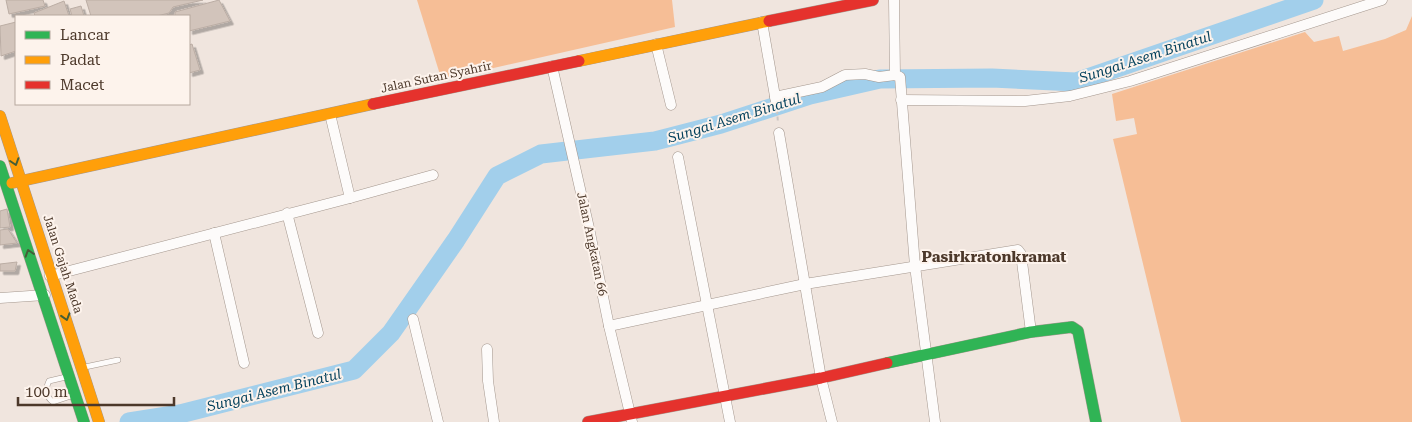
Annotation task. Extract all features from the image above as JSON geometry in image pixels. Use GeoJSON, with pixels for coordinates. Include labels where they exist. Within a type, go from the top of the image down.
{"type":"FeatureCollection","features":[{"type":"Feature","properties":{"kind":"main road","name":"Jalan Sutan Syahrir"},"geometry":{"type":"LineString","coordinates":[[6,184],[249,130],[762,22],[822,5],[872,0]]}},
{"type":"Feature","properties":{"kind":"main road","name":"Jalan Gajah Mada"},"geometry":{"type":"LineString","coordinates":[[0,116],[99,422]]}},
{"type":"Feature","properties":{"kind":"main road"},"geometry":{"type":"LineString","coordinates":[[0,166],[84,422]]}},
{"type":"Feature","properties":{"kind":"main road"},"geometry":{"type":"LineString","coordinates":[[588,422],[630,418],[1030,332],[1072,327],[1077,329],[1096,422]]}},
{"type":"Feature","properties":{"kind":"street"},"geometry":{"type":"LineString","coordinates":[[894,0],[898,76],[915,266],[935,422]]}},
{"type":"Feature","properties":{"kind":"street"},"geometry":{"type":"LineString","coordinates":[[901,99],[1016,102],[1070,96],[1130,81],[1382,0]]}},
{"type":"Feature","properties":{"kind":"street"},"geometry":{"type":"LineString","coordinates":[[762,22],[776,100],[822,87],[844,75],[898,76]]}},
{"type":"Feature","properties":{"kind":"street"},"geometry":{"type":"LineString","coordinates":[[656,44],[671,105]]}},
{"type":"Feature","properties":{"kind":"street","name":"Jalan Angkatan 66"},"geometry":{"type":"LineString","coordinates":[[552,66],[577,171],[630,418]]}},
{"type":"Feature","properties":{"kind":"street"},"geometry":{"type":"LineString","coordinates":[[330,114],[350,198]]}},
{"type":"Feature","properties":{"kind":"street"},"geometry":{"type":"LineString","coordinates":[[779,133],[821,378],[832,422]]}},
{"type":"Feature","properties":{"kind":"street"},"geometry":{"type":"LineString","coordinates":[[678,157],[730,422]]}},
{"type":"Feature","properties":{"kind":"street"},"geometry":{"type":"LineString","coordinates":[[38,280],[433,175]]}},
{"type":"Feature","properties":{"kind":"street"},"geometry":{"type":"LineString","coordinates":[[288,213],[318,333]]}},
{"type":"Feature","properties":{"kind":"street"},"geometry":{"type":"LineString","coordinates":[[214,233],[244,363]]}},
{"type":"Feature","properties":{"kind":"street"},"geometry":{"type":"LineString","coordinates":[[609,326],[805,284],[1020,250],[1030,332]]}},
{"type":"Feature","properties":{"kind":"street"},"geometry":{"type":"LineString","coordinates":[[0,298],[58,294]]}},
{"type":"Feature","properties":{"kind":"street"},"geometry":{"type":"LineString","coordinates":[[413,318],[438,422]]}},
{"type":"Feature","properties":{"kind":"street"},"geometry":{"type":"LineString","coordinates":[[486,349],[494,422]]}},
{"type":"Feature","properties":{"kind":"lane"},"geometry":{"type":"LineString","coordinates":[[82,368],[118,360]]}},
{"type":"Feature","properties":{"kind":"lane"},"geometry":{"type":"LineString","coordinates":[[69,376],[50,381],[47,386],[48,395],[53,402],[76,396]]}},
{"type":"Feature","properties":{"kind":"path"},"geometry":{"type":"LineString","coordinates":[[776,100],[779,133]]}},
{"type":"Feature","properties":{"kind":"shaded area"},"geometry":{"type":"Polygon","coordinates":[[[417,0],[672,0],[675,27],[454,77],[441,78],[417,0]]]}},
{"type":"Feature","properties":{"kind":"shaded area"},"geometry":{"type":"Polygon","coordinates":[[[1412,16],[1412,422],[1181,422],[1113,139],[1137,134],[1134,118],[1116,121],[1112,94],[1305,32],[1314,42],[1339,36],[1343,51],[1385,39],[1406,30],[1412,16]]]}},
{"type":"Feature","properties":{"kind":"building"},"geometry":{"type":"Polygon","coordinates":[[[6,0],[43,0],[45,6],[9,14],[6,0]]]}},
{"type":"Feature","properties":{"kind":"building"},"geometry":{"type":"Polygon","coordinates":[[[86,0],[203,0],[173,7],[169,13],[161,15],[91,15],[86,0]]]}},
{"type":"Feature","properties":{"kind":"building"},"geometry":{"type":"Polygon","coordinates":[[[219,0],[230,21],[190,31],[190,15],[175,15],[175,12],[219,0]]]}},
{"type":"Feature","properties":{"kind":"building"},"geometry":{"type":"Polygon","coordinates":[[[64,1],[69,15],[35,15],[34,13],[64,1]]]}},
{"type":"Feature","properties":{"kind":"building"},"geometry":{"type":"Polygon","coordinates":[[[81,6],[84,15],[72,15],[70,9],[81,6]]]}},
{"type":"Feature","properties":{"kind":"building"},"geometry":{"type":"Polygon","coordinates":[[[15,22],[15,51],[1,56],[0,26],[15,22]]]}},
{"type":"Feature","properties":{"kind":"building"},"geometry":{"type":"Polygon","coordinates":[[[192,44],[200,70],[190,73],[190,45],[192,44]]]}},
{"type":"Feature","properties":{"kind":"building"},"geometry":{"type":"Polygon","coordinates":[[[7,209],[10,227],[0,228],[0,211],[7,209]]]}},
{"type":"Feature","properties":{"kind":"building"},"geometry":{"type":"Polygon","coordinates":[[[8,229],[17,243],[0,245],[0,230],[8,229]]]}},
{"type":"Feature","properties":{"kind":"building"},"geometry":{"type":"Polygon","coordinates":[[[17,262],[15,271],[0,271],[0,264],[17,262]]]}},
{"type":"Feature","properties":{"kind":"waterway","name":"Sungai Asem Binatul"},"geometry":{"type":"LineString","coordinates":[[129,422],[180,414],[354,370],[391,333],[456,240],[497,176],[541,154],[655,141],[721,124],[810,95],[880,79],[992,78],[1076,82],[1314,0]]}},
{"type":"Feature","properties":{"kind":"traffic: fast"},"geometry":{"type":"LineString","coordinates":[[0,166],[84,422]]}},
{"type":"Feature","properties":{"kind":"traffic: fast"},"geometry":{"type":"LineString","coordinates":[[887,363],[1031,332],[1072,327],[1078,331],[1096,422]]}},
{"type":"Feature","properties":{"kind":"traffic: slow"},"geometry":{"type":"LineString","coordinates":[[579,61],[769,21]]}},
{"type":"Feature","properties":{"kind":"traffic: slow"},"geometry":{"type":"LineString","coordinates":[[12,183],[373,104]]}},
{"type":"Feature","properties":{"kind":"traffic: slow"},"geometry":{"type":"LineString","coordinates":[[0,116],[99,422]]}},
{"type":"Feature","properties":{"kind":"traffic: jam"},"geometry":{"type":"LineString","coordinates":[[769,21],[873,0]]}},
{"type":"Feature","properties":{"kind":"traffic: jam"},"geometry":{"type":"LineString","coordinates":[[373,104],[579,61]]}},
{"type":"Feature","properties":{"kind":"traffic: jam"},"geometry":{"type":"LineString","coordinates":[[588,422],[821,378],[887,363]]}},
{"type":"Feature","properties":{"kind":"district","name":"Pasirkratonkramat"},"geometry":{"type":"Point","coordinates":[994,257]}}]}
